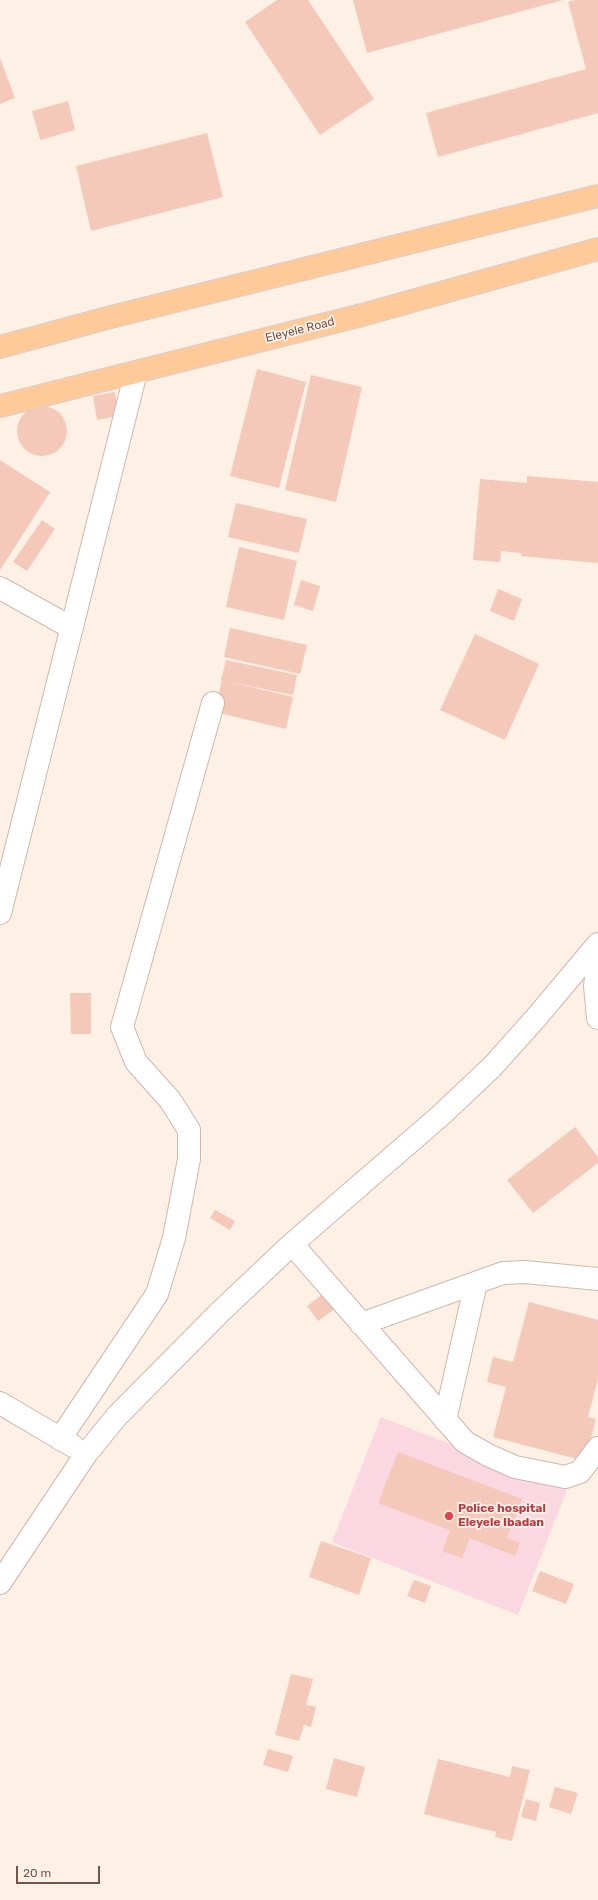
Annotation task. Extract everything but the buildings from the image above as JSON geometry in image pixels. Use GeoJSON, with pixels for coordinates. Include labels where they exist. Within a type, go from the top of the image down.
{"type":"FeatureCollection","features":[{"type":"Feature","properties":{"kind":"main road"},"geometry":{"type":"LineString","coordinates":[[0,347],[111,317],[598,196]]}},
{"type":"Feature","properties":{"kind":"main road","name":"Eleyele Road"},"geometry":{"type":"LineString","coordinates":[[0,406],[362,315],[598,249]]}},
{"type":"Feature","properties":{"kind":"street"},"geometry":{"type":"LineString","coordinates":[[0,913],[136,372]]}},
{"type":"Feature","properties":{"kind":"street"},"geometry":{"type":"LineString","coordinates":[[0,588],[72,628]]}},
{"type":"Feature","properties":{"kind":"street"},"geometry":{"type":"LineString","coordinates":[[60,1439],[157,1294],[174,1238],[190,1159],[189,1130],[170,1100],[136,1062],[122,1027],[214,703]]}},
{"type":"Feature","properties":{"kind":"street"},"geometry":{"type":"LineString","coordinates":[[0,1583],[86,1454],[117,1416],[162,1370],[292,1244],[440,1116],[492,1067],[535,1019],[598,944]]}},
{"type":"Feature","properties":{"kind":"street"},"geometry":{"type":"LineString","coordinates":[[598,963],[595,986],[598,1018]]}},
{"type":"Feature","properties":{"kind":"street"},"geometry":{"type":"LineString","coordinates":[[292,1244],[465,1442],[488,1455],[516,1467],[565,1477],[580,1472],[598,1448]]}},
{"type":"Feature","properties":{"kind":"street"},"geometry":{"type":"LineString","coordinates":[[361,1324],[503,1273],[525,1272],[598,1279]]}},
{"type":"Feature","properties":{"kind":"street"},"geometry":{"type":"LineString","coordinates":[[445,1420],[476,1283]]}},
{"type":"Feature","properties":{"kind":"street"},"geometry":{"type":"LineString","coordinates":[[0,1403],[86,1454]]}},
{"type":"Feature","properties":{"kind":"street"},"geometry":{"type":"LineString","coordinates":[[0,1422],[28,1420]]}},
{"type":"Feature","properties":{"kind":"shaded area","name":"Police hospital Eleyele Ibadan"},"geometry":{"type":"Polygon","coordinates":[[[381,1417],[567,1490],[518,1615],[332,1542],[381,1417]]]}},
{"type":"Feature","properties":{"kind":"place","name":"Police hospital Eleyele Ibadan"},"geometry":{"type":"Point","coordinates":[449,1516]}}]}
